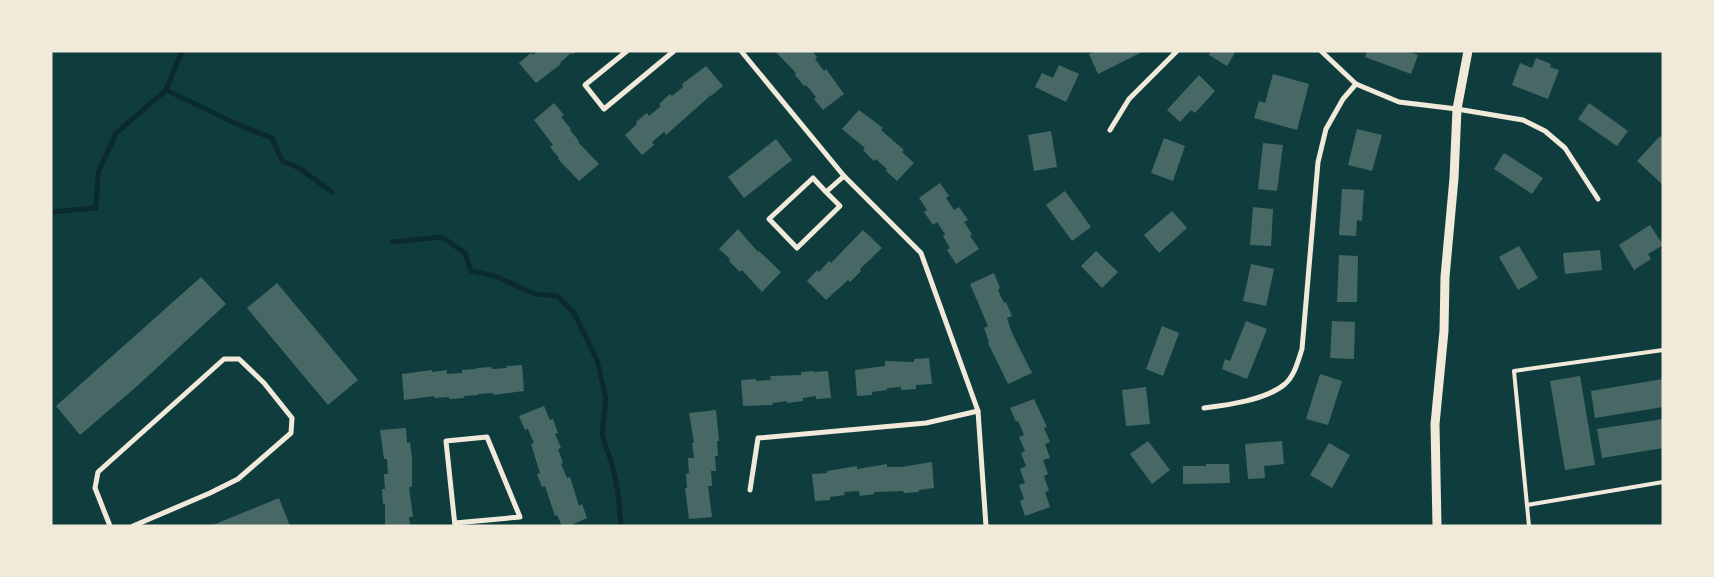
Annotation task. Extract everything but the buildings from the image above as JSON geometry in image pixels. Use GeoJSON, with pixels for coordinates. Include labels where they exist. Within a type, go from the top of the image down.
{"type":"FeatureCollection","features":[{"type":"Feature","properties":{"kind":"street"},"geometry":{"type":"LineString","coordinates":[[627,51],[585,85],[604,109],[674,51]]}},
{"type":"Feature","properties":{"kind":"street"},"geometry":{"type":"LineString","coordinates":[[741,51],[844,176],[921,253],[978,410],[986,526]]}},
{"type":"Feature","properties":{"kind":"street"},"geometry":{"type":"LineString","coordinates":[[1110,130],[1129,99],[1177,51]]}},
{"type":"Feature","properties":{"kind":"street"},"geometry":{"type":"LineString","coordinates":[[1321,51],[1356,84],[1399,102],[1524,120],[1545,130],[1565,148],[1598,199]]}},
{"type":"Feature","properties":{"kind":"street"},"geometry":{"type":"LineString","coordinates":[[1437,526],[1435,424],[1444,331],[1445,277],[1454,178],[1457,109],[1468,51]]}},
{"type":"Feature","properties":{"kind":"street"},"geometry":{"type":"LineString","coordinates":[[1204,408],[1237,404],[1269,393],[1285,384],[1295,370],[1302,350],[1318,162],[1326,129],[1343,99],[1356,84]]}},
{"type":"Feature","properties":{"kind":"street"},"geometry":{"type":"LineString","coordinates":[[826,192],[844,176]]}},
{"type":"Feature","properties":{"kind":"street"},"geometry":{"type":"LineString","coordinates":[[813,178],[826,192],[840,206],[797,248],[769,219],[813,178]]}},
{"type":"Feature","properties":{"kind":"street"},"geometry":{"type":"LineString","coordinates":[[110,526],[95,488],[98,472],[224,359],[239,359],[264,383],[292,418],[291,433],[238,479],[133,526]]}},
{"type":"Feature","properties":{"kind":"street"},"geometry":{"type":"LineString","coordinates":[[750,490],[758,438],[926,423],[978,410]]}},
{"type":"Feature","properties":{"kind":"street"},"geometry":{"type":"LineString","coordinates":[[487,437],[520,517],[455,525],[446,441],[487,437]]}},
{"type":"Feature","properties":{"kind":"lane"},"geometry":{"type":"LineString","coordinates":[[1529,526],[1514,371],[1663,350]]}},
{"type":"Feature","properties":{"kind":"lane"},"geometry":{"type":"LineString","coordinates":[[1527,505],[1663,482]]}},
{"type":"Feature","properties":{"kind":"waterway"},"geometry":{"type":"LineString","coordinates":[[51,212],[96,208],[98,173],[116,133],[166,90],[182,51]]}},
{"type":"Feature","properties":{"kind":"waterway"},"geometry":{"type":"LineString","coordinates":[[166,90],[241,126],[272,138],[282,161],[299,168],[332,192]]}},
{"type":"Feature","properties":{"kind":"waterway"},"geometry":{"type":"LineString","coordinates":[[393,242],[442,237],[465,253],[471,271],[495,276],[535,294],[557,296],[574,313],[597,360],[606,398],[602,435],[612,464],[618,492],[621,526]]}}]}
